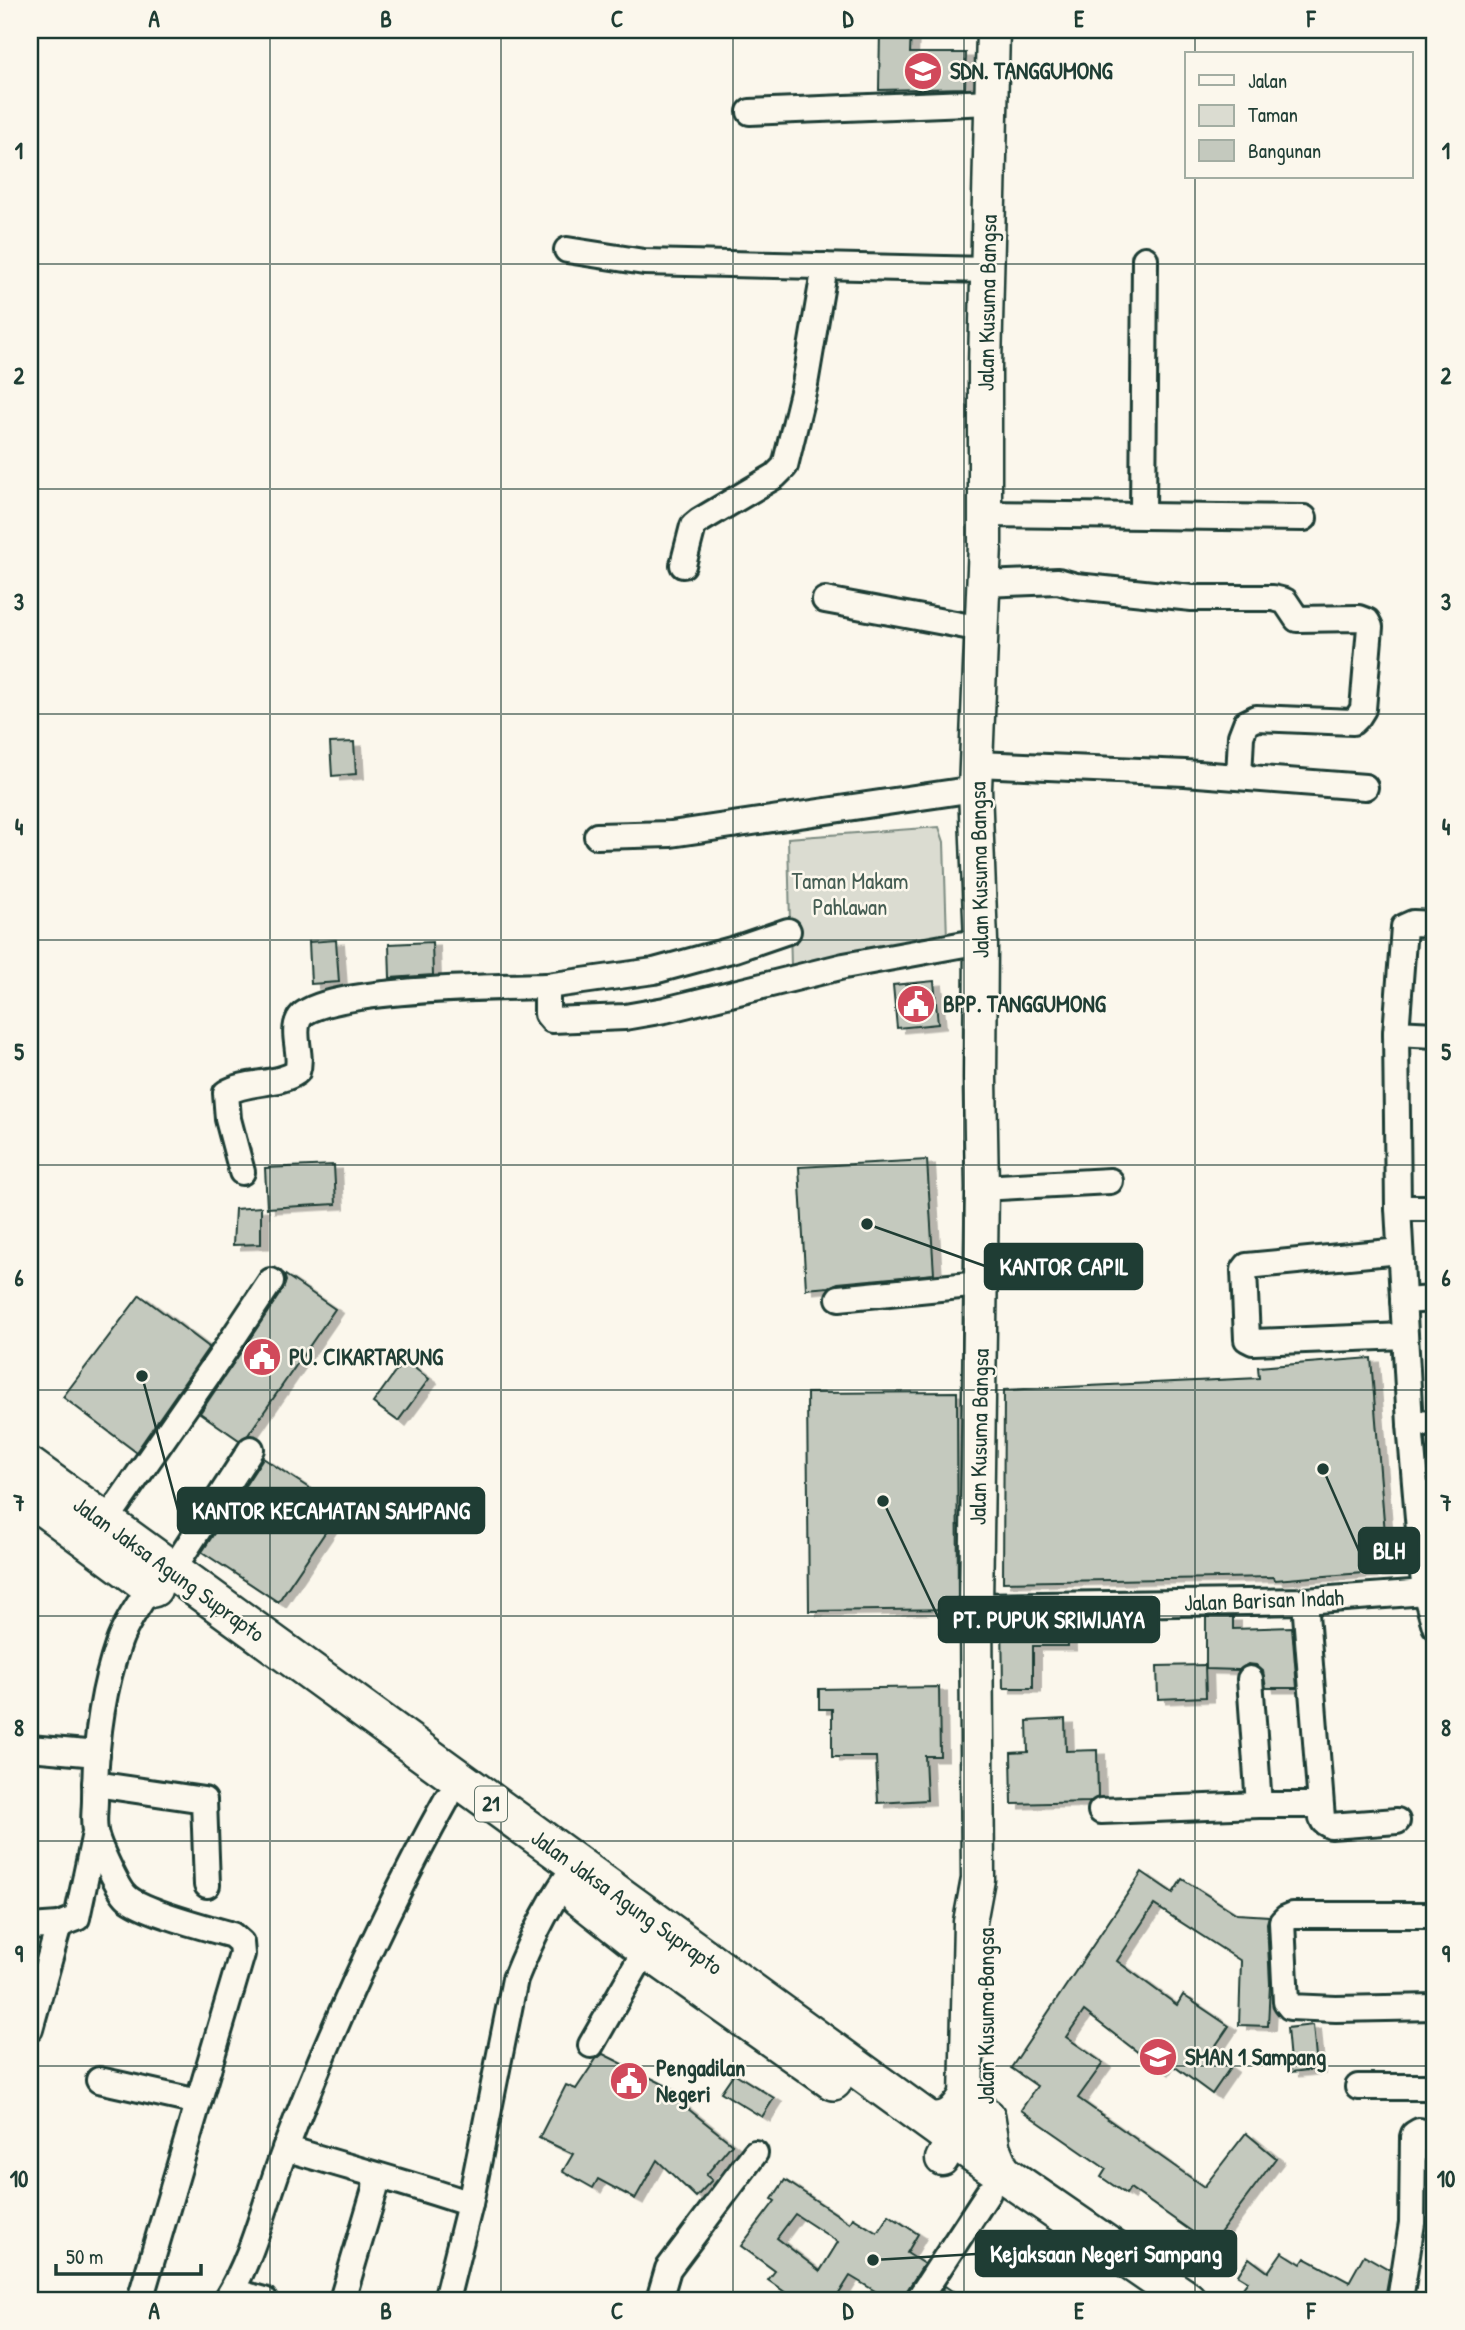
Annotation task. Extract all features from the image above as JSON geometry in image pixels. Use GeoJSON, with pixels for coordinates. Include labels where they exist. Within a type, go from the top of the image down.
{"type":"FeatureCollection","features":[{"type":"Feature","properties":{"kind":"highway","name":"Jalan Jaksa Agung Suprapto"},"geometry":{"type":"LineString","coordinates":[[30,1467],[106,1521],[161,1579],[447,1799],[569,1874],[646,1949],[951,2147]]}},
{"type":"Feature","properties":{"kind":"highway","name":"Jalan Jaksa Agung Suprapto"},"geometry":{"type":"LineString","coordinates":[[30,1497],[161,1579],[951,2147]]}},
{"type":"Feature","properties":{"kind":"highway"},"geometry":{"type":"LineString","coordinates":[[951,2147],[940,2121],[976,2109],[991,2148],[994,2183]]}},
{"type":"Feature","properties":{"kind":"highway","name":"21"},"geometry":{"type":"LineString","coordinates":[[951,2147],[1144,2300]]}},
{"type":"Feature","properties":{"kind":"highway","name":"21"},"geometry":{"type":"LineString","coordinates":[[994,2183],[1187,2300]]}},
{"type":"Feature","properties":{"kind":"main road","name":"Jalan Kusuma Bangsa"},"geometry":{"type":"LineString","coordinates":[[951,2147],[976,2140],[970,1922],[978,1879],[976,1606],[982,1188],[981,941],[976,776],[984,584],[987,270],[993,30]]}},
{"type":"Feature","properties":{"kind":"street"},"geometry":{"type":"LineString","coordinates":[[750,112],[991,102]]}},
{"type":"Feature","properties":{"kind":"street"},"geometry":{"type":"LineString","coordinates":[[567,250],[644,262],[987,270]]}},
{"type":"Feature","properties":{"kind":"street"},"geometry":{"type":"LineString","coordinates":[[1143,515],[1145,259]]}},
{"type":"Feature","properties":{"kind":"street"},"geometry":{"type":"LineString","coordinates":[[683,565],[694,526],[699,521],[775,476],[785,466],[806,384],[825,266]]}},
{"type":"Feature","properties":{"kind":"street"},"geometry":{"type":"LineString","coordinates":[[984,514],[1304,518]]}},
{"type":"Feature","properties":{"kind":"street"},"geometry":{"type":"LineString","coordinates":[[984,584],[1058,581],[1076,586],[1192,598],[1273,598],[1285,601],[1297,619],[1359,618],[1367,621],[1370,627],[1363,709],[1358,718],[1353,722],[1256,718],[1246,723],[1241,736],[1238,777]]}},
{"type":"Feature","properties":{"kind":"street"},"geometry":{"type":"LineString","coordinates":[[825,600],[982,629]]}},
{"type":"Feature","properties":{"kind":"street"},"geometry":{"type":"LineString","coordinates":[[597,836],[671,834],[976,776],[1238,777],[1365,787]]}},
{"type":"Feature","properties":{"kind":"street"},"geometry":{"type":"LineString","coordinates":[[1435,924],[1413,923],[1404,928],[1395,1033],[1398,1208],[1410,1424],[1429,1564],[1425,1592],[1435,1626]]}},
{"type":"Feature","properties":{"kind":"street"},"geometry":{"type":"LineString","coordinates":[[242,1172],[228,1119],[226,1093],[242,1086],[289,1077],[297,1072],[298,1020],[304,1012],[339,1000],[396,993],[547,986],[654,971],[788,931]]}},
{"type":"Feature","properties":{"kind":"street"},"geometry":{"type":"LineString","coordinates":[[547,986],[548,1014],[552,1020],[625,1017],[665,1010],[844,966],[981,941]]}},
{"type":"Feature","properties":{"kind":"street"},"geometry":{"type":"LineString","coordinates":[[1395,1033],[1435,1035]]}},
{"type":"Feature","properties":{"kind":"street"},"geometry":{"type":"LineString","coordinates":[[982,1188],[1110,1181]]}},
{"type":"Feature","properties":{"kind":"street"},"geometry":{"type":"LineString","coordinates":[[1398,1208],[1435,1208]]}},
{"type":"Feature","properties":{"kind":"street"},"geometry":{"type":"LineString","coordinates":[[1400,1251],[1247,1266],[1244,1270],[1247,1339],[1253,1342],[1405,1336]]}},
{"type":"Feature","properties":{"kind":"street"},"geometry":{"type":"LineString","coordinates":[[106,1521],[271,1281]]}},
{"type":"Feature","properties":{"kind":"street"},"geometry":{"type":"LineString","coordinates":[[839,1298],[980,1284]]}},
{"type":"Feature","properties":{"kind":"street"},"geometry":{"type":"LineString","coordinates":[[1403,1301],[1435,1299]]}},
{"type":"Feature","properties":{"kind":"street"},"geometry":{"type":"LineString","coordinates":[[1410,1424],[1435,1423]]}},
{"type":"Feature","properties":{"kind":"street"},"geometry":{"type":"LineString","coordinates":[[30,1927],[59,1926],[77,1918],[95,1833],[97,1754],[108,1684],[127,1623],[161,1579],[251,1449]]}},
{"type":"Feature","properties":{"kind":"street","name":"Jalan Barisan Indah"},"geometry":{"type":"LineString","coordinates":[[976,1606],[1305,1601],[1425,1592]]}},
{"type":"Feature","properties":{"kind":"street"},"geometry":{"type":"LineString","coordinates":[[1305,1601],[1320,1805],[1324,1822],[1331,1826],[1397,1821]]}},
{"type":"Feature","properties":{"kind":"street"},"geometry":{"type":"LineString","coordinates":[[1250,1679],[1259,1805]]}},
{"type":"Feature","properties":{"kind":"street"},"geometry":{"type":"LineString","coordinates":[[30,1748],[97,1754]]}},
{"type":"Feature","properties":{"kind":"street"},"geometry":{"type":"LineString","coordinates":[[95,1784],[204,1800],[207,1885]]}},
{"type":"Feature","properties":{"kind":"street"},"geometry":{"type":"LineString","coordinates":[[264,2300],[229,2296],[251,2245],[285,2148],[368,1956],[423,1841],[447,1799]]}},
{"type":"Feature","properties":{"kind":"street"},"geometry":{"type":"LineString","coordinates":[[1101,1811],[1320,1805]]}},
{"type":"Feature","properties":{"kind":"street"},"geometry":{"type":"LineString","coordinates":[[95,1833],[120,1889],[132,1901],[232,1935],[240,1943],[242,1954],[140,2300]]}},
{"type":"Feature","properties":{"kind":"street"},"geometry":{"type":"LineString","coordinates":[[446,2300],[470,2204],[515,1979],[529,1944],[569,1874]]}},
{"type":"Feature","properties":{"kind":"street"},"geometry":{"type":"LineString","coordinates":[[1435,1915],[1293,1915],[1282,1922],[1286,2002],[1290,2007],[1435,2007]]}},
{"type":"Feature","properties":{"kind":"street"},"geometry":{"type":"LineString","coordinates":[[30,2029],[59,1926]]}},
{"type":"Feature","properties":{"kind":"street"},"geometry":{"type":"LineString","coordinates":[[591,2045],[646,1949]]}},
{"type":"Feature","properties":{"kind":"street"},"geometry":{"type":"LineString","coordinates":[[99,2080],[198,2102]]}},
{"type":"Feature","properties":{"kind":"street"},"geometry":{"type":"LineString","coordinates":[[1358,2087],[1435,2087]]}},
{"type":"Feature","properties":{"kind":"street"},"geometry":{"type":"LineString","coordinates":[[1400,2300],[1412,2223],[1413,2137],[1419,2131],[1435,2134]]}},
{"type":"Feature","properties":{"kind":"street"},"geometry":{"type":"LineString","coordinates":[[285,2148],[376,2176],[392,2178],[470,2204]]}},
{"type":"Feature","properties":{"kind":"street"},"geometry":{"type":"LineString","coordinates":[[659,2300],[667,2269],[755,2153]]}},
{"type":"Feature","properties":{"kind":"street"},"geometry":{"type":"LineString","coordinates":[[342,2300],[375,2189],[376,2176]]}},
{"type":"Feature","properties":{"kind":"street"},"geometry":{"type":"LineString","coordinates":[[918,2300],[994,2183]]}},
{"type":"Feature","properties":{"kind":"green space","name":"Taman Makam Pahlawan"},"geometry":{"type":"Polygon","coordinates":[[[939,827],[944,842],[947,939],[791,967],[788,838],[939,827]]]}},
{"type":"Feature","properties":{"kind":"building","name":"SDN. TANGGUMONG"},"geometry":{"type":"Polygon","coordinates":[[[880,30],[911,30],[910,53],[966,53],[965,88],[879,90],[880,30]]]}},
{"type":"Feature","properties":{"kind":"building"},"geometry":{"type":"Polygon","coordinates":[[[354,742],[356,774],[332,776],[330,743],[354,742]]]}},
{"type":"Feature","properties":{"kind":"building"},"geometry":{"type":"Polygon","coordinates":[[[336,940],[339,982],[311,984],[309,942],[336,940]]]}},
{"type":"Feature","properties":{"kind":"building"},"geometry":{"type":"Polygon","coordinates":[[[432,942],[433,975],[390,978],[389,944],[432,942]]]}},
{"type":"Feature","properties":{"kind":"building","name":"BPP. TANGGUMONG"},"geometry":{"type":"Polygon","coordinates":[[[934,981],[938,1024],[897,1028],[893,985],[934,981]]]}},
{"type":"Feature","properties":{"kind":"building"},"geometry":{"type":"Polygon","coordinates":[[[927,1160],[934,1274],[838,1283],[829,1287],[806,1289],[799,1167],[927,1160]]]}},
{"type":"Feature","properties":{"kind":"building"},"geometry":{"type":"Polygon","coordinates":[[[334,1165],[336,1204],[267,1208],[265,1168],[334,1165]]]}},
{"type":"Feature","properties":{"kind":"building"},"geometry":{"type":"Polygon","coordinates":[[[261,1207],[261,1244],[233,1245],[235,1209],[261,1207]]]}},
{"type":"Feature","properties":{"kind":"building","name":"PU. CIKARTARUNG"},"geometry":{"type":"Polygon","coordinates":[[[284,1274],[335,1309],[248,1435],[239,1440],[200,1413],[283,1289],[286,1281],[284,1274]]]}},
{"type":"Feature","properties":{"kind":"building"},"geometry":{"type":"Polygon","coordinates":[[[140,1295],[209,1347],[136,1452],[63,1397],[140,1295]]]}},
{"type":"Feature","properties":{"kind":"building"},"geometry":{"type":"Polygon","coordinates":[[[1371,1358],[1388,1571],[1275,1580],[1274,1577],[1003,1582],[1004,1390],[1259,1378],[1258,1367],[1371,1358]]]}},
{"type":"Feature","properties":{"kind":"building"},"geometry":{"type":"Polygon","coordinates":[[[404,1360],[429,1379],[398,1421],[373,1403],[404,1360]]]}},
{"type":"Feature","properties":{"kind":"building"},"geometry":{"type":"Polygon","coordinates":[[[957,1392],[958,1609],[809,1611],[807,1393],[957,1392]]]}},
{"type":"Feature","properties":{"kind":"building"},"geometry":{"type":"Polygon","coordinates":[[[1426,1438],[1435,1438],[1435,1486],[1430,1486],[1426,1438]]]}},
{"type":"Feature","properties":{"kind":"building"},"geometry":{"type":"Polygon","coordinates":[[[263,1458],[341,1509],[278,1602],[202,1552],[263,1458]]]}},
{"type":"Feature","properties":{"kind":"building"},"geometry":{"type":"Polygon","coordinates":[[[1206,1617],[1233,1617],[1233,1629],[1292,1627],[1297,1688],[1266,1688],[1263,1671],[1256,1665],[1248,1664],[1239,1670],[1206,1669],[1206,1617]]]}},
{"type":"Feature","properties":{"kind":"building"},"geometry":{"type":"Polygon","coordinates":[[[1067,1619],[1068,1646],[1033,1646],[1033,1688],[1003,1688],[1002,1620],[1067,1619]]]}},
{"type":"Feature","properties":{"kind":"building"},"geometry":{"type":"Polygon","coordinates":[[[1205,1665],[1206,1697],[1158,1699],[1157,1666],[1205,1665]]]}},
{"type":"Feature","properties":{"kind":"building"},"geometry":{"type":"Polygon","coordinates":[[[939,1687],[940,1756],[925,1756],[927,1800],[878,1803],[876,1757],[832,1757],[832,1709],[819,1709],[819,1689],[939,1687]]]}},
{"type":"Feature","properties":{"kind":"building"},"geometry":{"type":"Polygon","coordinates":[[[1065,1719],[1066,1751],[1097,1750],[1098,1797],[1090,1802],[1012,1804],[1011,1753],[1028,1752],[1027,1721],[1065,1719]]]}},
{"type":"Feature","properties":{"kind":"building"},"geometry":{"type":"Polygon","coordinates":[[[1142,1872],[1173,1893],[1182,1879],[1237,1914],[1269,1916],[1268,2026],[1239,2025],[1241,1961],[1154,1905],[1117,1961],[1177,2005],[1183,1995],[1229,2026],[1210,2054],[1230,2068],[1212,2094],[1167,2061],[1161,2070],[1084,2011],[1066,2037],[1103,2063],[1078,2098],[1204,2187],[1246,2133],[1276,2158],[1211,2245],[1130,2188],[1126,2194],[1101,2177],[1106,2169],[1021,2110],[1037,2086],[1011,2068],[1142,1872]]]}},
{"type":"Feature","properties":{"kind":"building"},"geometry":{"type":"Polygon","coordinates":[[[1313,2025],[1317,2069],[1291,2072],[1287,2028],[1313,2025]]]}},
{"type":"Feature","properties":{"kind":"building"},"geometry":{"type":"Polygon","coordinates":[[[603,2054],[671,2088],[667,2095],[732,2144],[706,2175],[712,2180],[696,2197],[657,2160],[635,2199],[598,2179],[593,2188],[563,2171],[573,2154],[539,2138],[566,2085],[576,2089],[596,2059],[603,2054]]]}},
{"type":"Feature","properties":{"kind":"building"},"geometry":{"type":"Polygon","coordinates":[[[734,2073],[774,2098],[762,2117],[721,2092],[734,2073]]]}},
{"type":"Feature","properties":{"kind":"building"},"geometry":{"type":"Polygon","coordinates":[[[785,2180],[850,2223],[853,2218],[877,2233],[889,2215],[918,2234],[907,2253],[924,2264],[903,2300],[890,2300],[850,2276],[835,2300],[796,2300],[768,2280],[775,2271],[741,2246],[775,2201],[772,2199],[785,2180]],[[795,2214],[777,2238],[820,2271],[838,2242],[795,2214]]]}},
{"type":"Feature","properties":{"kind":"building"},"geometry":{"type":"Polygon","coordinates":[[[1282,2252],[1301,2264],[1305,2258],[1349,2282],[1364,2255],[1390,2270],[1385,2298],[1256,2300],[1241,2291],[1248,2281],[1238,2275],[1249,2258],[1268,2272],[1282,2252]]]}},
{"type":"Feature","properties":{"kind":"building"},"geometry":{"type":"Polygon","coordinates":[[[945,2286],[965,2300],[936,2300],[945,2286]]]}},
{"type":"Feature","properties":{"kind":"place","name":"SDN. TANGGUMONG"},"geometry":{"type":"Point","coordinates":[923,71]}},
{"type":"Feature","properties":{"kind":"place","name":"BPP. TANGGUMONG"},"geometry":{"type":"Point","coordinates":[916,1004]}},
{"type":"Feature","properties":{"kind":"place","name":"KANTOR CAPIL"},"geometry":{"type":"Point","coordinates":[867,1224]}},
{"type":"Feature","properties":{"kind":"place","name":"PU. CIKARTARUNG"},"geometry":{"type":"Point","coordinates":[262,1357]}},
{"type":"Feature","properties":{"kind":"place","name":"KANTOR KECAMATAN SAMPANG"},"geometry":{"type":"Point","coordinates":[142,1376]}},
{"type":"Feature","properties":{"kind":"place","name":"BLH"},"geometry":{"type":"Point","coordinates":[1323,1469]}},
{"type":"Feature","properties":{"kind":"place","name":"PT. PUPUK SRIWIJAYA"},"geometry":{"type":"Point","coordinates":[883,1501]}},
{"type":"Feature","properties":{"kind":"place","name":"SMAN 1 Sampang"},"geometry":{"type":"Point","coordinates":[1158,2057]}},
{"type":"Feature","properties":{"kind":"place","name":"Pengadilan Negeri"},"geometry":{"type":"Point","coordinates":[629,2081]}},
{"type":"Feature","properties":{"kind":"place","name":"Kejaksaan Negeri Sampang"},"geometry":{"type":"Point","coordinates":[873,2260]}}]}
